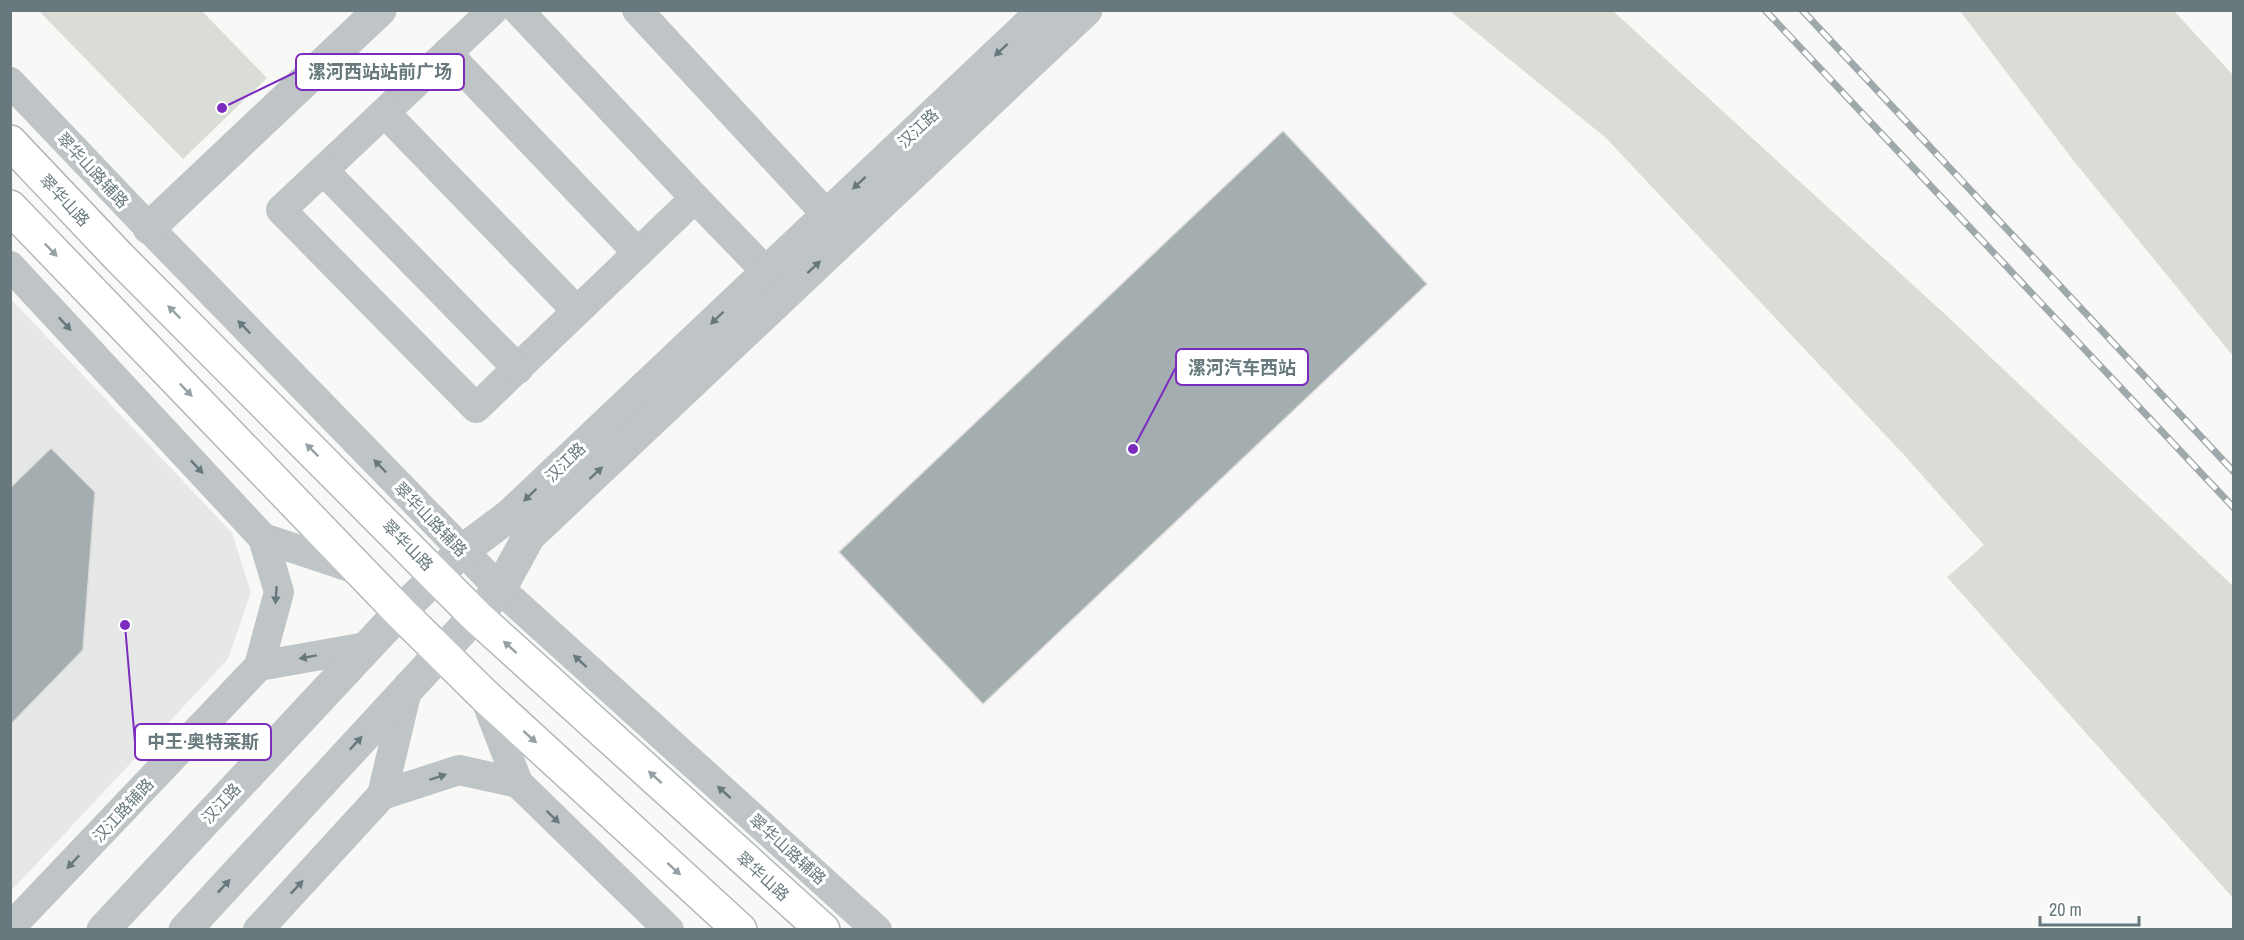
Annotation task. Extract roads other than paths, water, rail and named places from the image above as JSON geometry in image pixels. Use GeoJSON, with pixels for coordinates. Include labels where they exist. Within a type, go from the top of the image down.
{"type":"FeatureCollection","features":[{"type":"Feature","properties":{"kind":"main road","name":"翠华山路"},"geometry":{"type":"LineString","coordinates":[[10,142],[118,257],[437,574],[476,616],[823,930]]}},
{"type":"Feature","properties":{"kind":"main road"},"geometry":{"type":"LineString","coordinates":[[10,207],[400,612],[484,695],[740,930]]}},
{"type":"Feature","properties":{"kind":"street"},"geometry":{"type":"LineString","coordinates":[[148,228],[380,10]]}},
{"type":"Feature","properties":{"kind":"street"},"geometry":{"type":"LineString","coordinates":[[493,10],[281,210],[476,408],[695,198]]}},
{"type":"Feature","properties":{"kind":"street"},"geometry":{"type":"LineString","coordinates":[[518,10],[776,282]]}},
{"type":"Feature","properties":{"kind":"street"},"geometry":{"type":"LineString","coordinates":[[637,10],[836,225]]}},
{"type":"Feature","properties":{"kind":"street","name":"汉江路"},"geometry":{"type":"LineString","coordinates":[[184,930],[500,589],[529,536],[1044,10]]}},
{"type":"Feature","properties":{"kind":"street","name":"汉江路"},"geometry":{"type":"LineString","coordinates":[[836,225],[1086,10]]}},
{"type":"Feature","properties":{"kind":"street"},"geometry":{"type":"LineString","coordinates":[[447,53],[638,253]]}},
{"type":"Feature","properties":{"kind":"street","name":"翠华山路辅路"},"geometry":{"type":"LineString","coordinates":[[10,82],[148,228],[500,589],[877,930]]}},
{"type":"Feature","properties":{"kind":"street"},"geometry":{"type":"LineString","coordinates":[[385,113],[577,311]]}},
{"type":"Feature","properties":{"kind":"street"},"geometry":{"type":"LineString","coordinates":[[324,171],[518,369]]}},
{"type":"Feature","properties":{"kind":"street"},"geometry":{"type":"LineString","coordinates":[[10,266],[263,538],[279,592],[259,666],[366,647]]}},
{"type":"Feature","properties":{"kind":"street","name":"汉江路"},"geometry":{"type":"LineString","coordinates":[[103,930],[366,647],[437,574],[462,551],[510,515],[776,282]]}},
{"type":"Feature","properties":{"kind":"street"},"geometry":{"type":"LineString","coordinates":[[263,538],[359,570]]}},
{"type":"Feature","properties":{"kind":"street","name":"汉江路辅路"},"geometry":{"type":"LineString","coordinates":[[10,928],[259,666]]}},
{"type":"Feature","properties":{"kind":"street"},"geometry":{"type":"LineString","coordinates":[[258,930],[382,795],[408,686]]}},
{"type":"Feature","properties":{"kind":"street"},"geometry":{"type":"LineString","coordinates":[[484,695],[518,783],[669,930]]}},
{"type":"Feature","properties":{"kind":"street"},"geometry":{"type":"LineString","coordinates":[[382,795],[459,770],[518,783]]}},
{"type":"Feature","properties":{"kind":"railway"},"geometry":{"type":"LineString","coordinates":[[1765,10],[2234,508]]}},
{"type":"Feature","properties":{"kind":"railway"},"geometry":{"type":"LineString","coordinates":[[1802,10],[2234,472]]}},
{"type":"Feature","properties":{"kind":"place","name":"漯河西站站前广场"},"geometry":{"type":"Point","coordinates":[222,108]}},
{"type":"Feature","properties":{"kind":"place","name":"漯河汽车西站"},"geometry":{"type":"Point","coordinates":[1133,449]}},
{"type":"Feature","properties":{"kind":"place","name":"中王·奥特莱斯"},"geometry":{"type":"Point","coordinates":[125,625]}}]}
